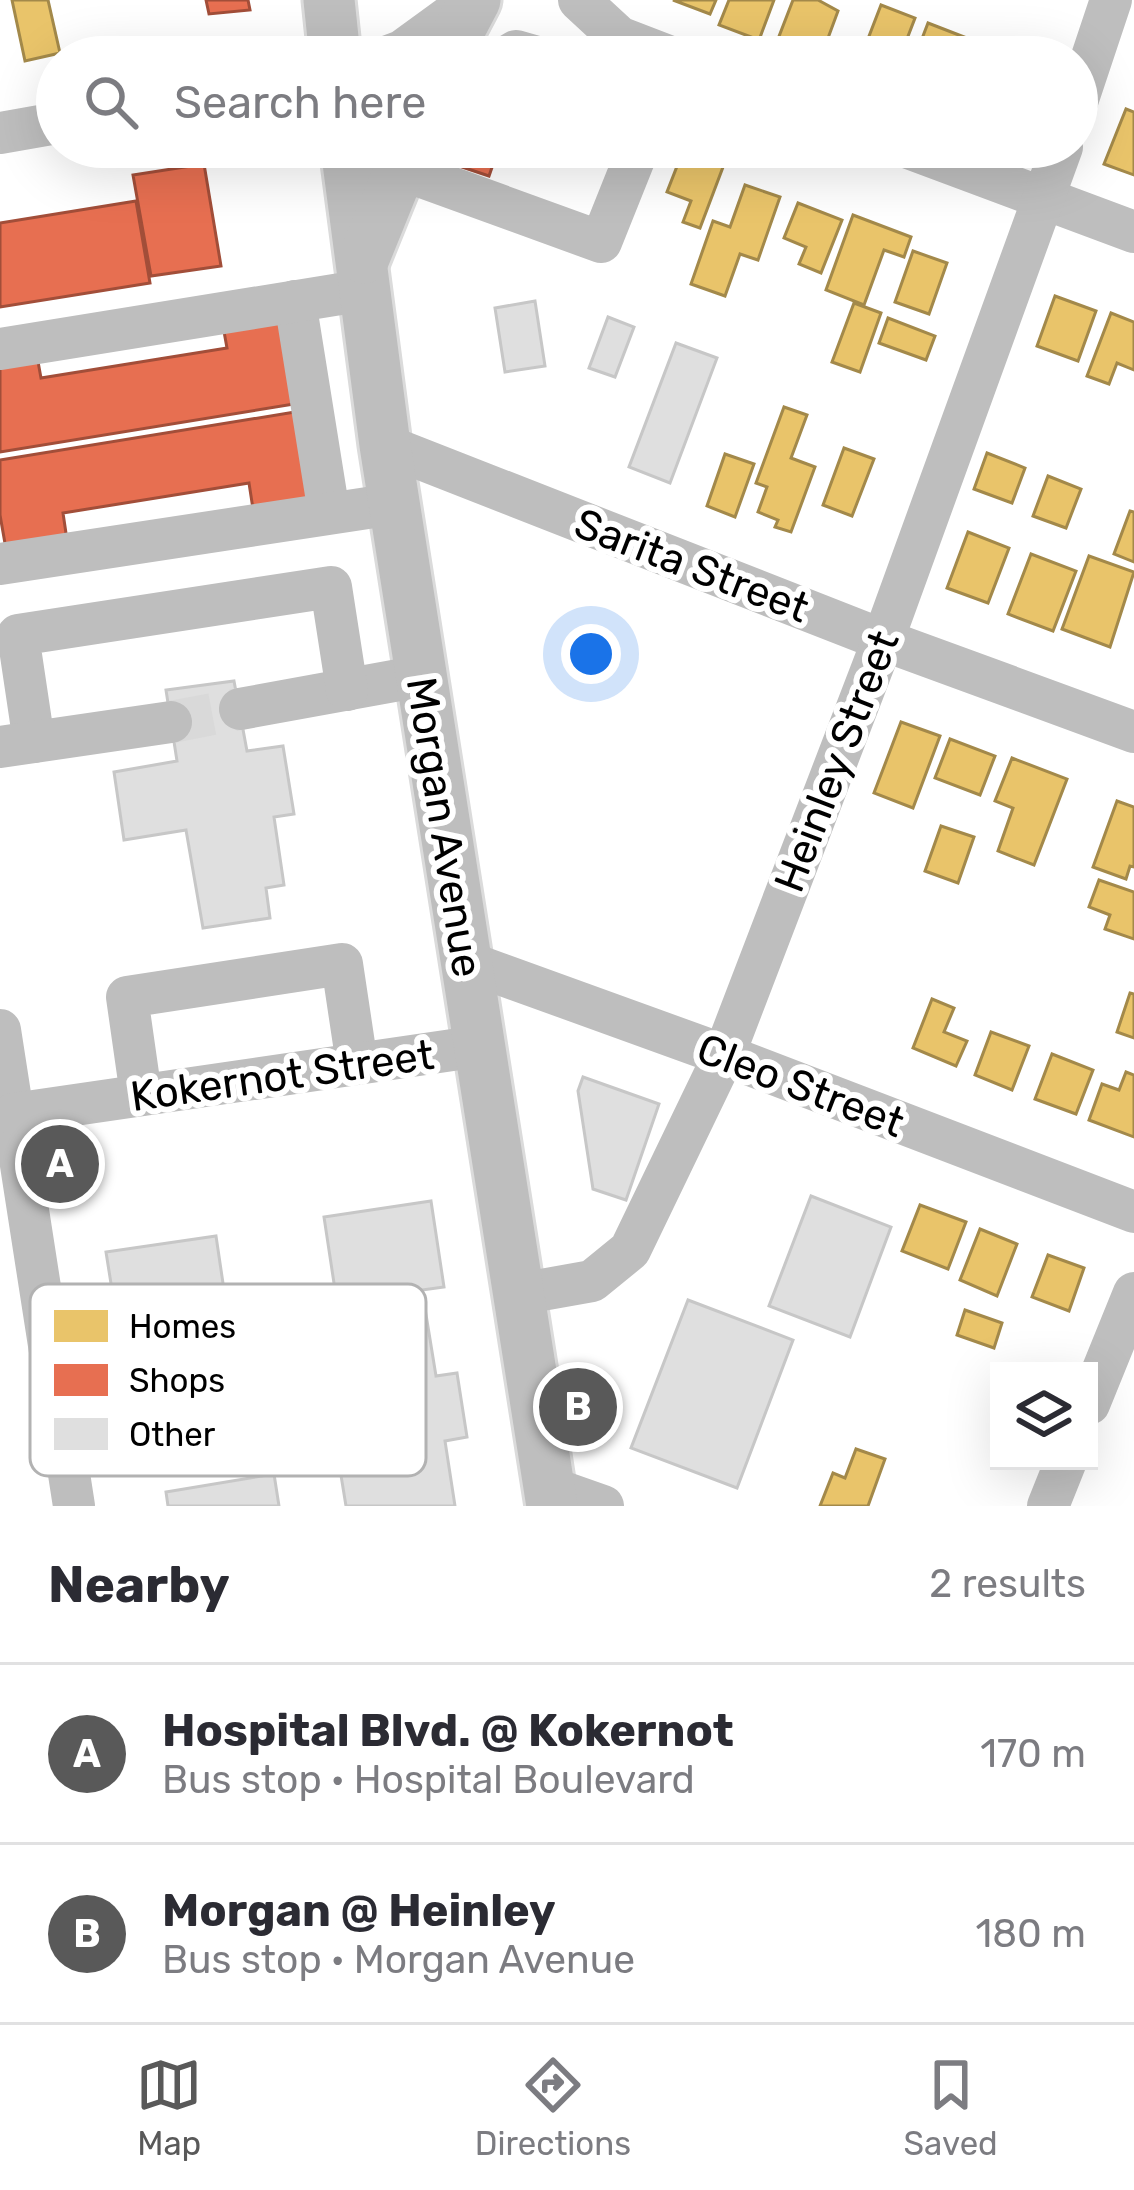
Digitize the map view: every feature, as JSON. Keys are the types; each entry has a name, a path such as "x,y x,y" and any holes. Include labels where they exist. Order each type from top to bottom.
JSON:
{"main road":[{"path":"328,0 332,36"},
{"path":"456,36 474,0"},
{"name":"Morgan Avenue","path":"349,168 385,445 551,1497"},
{"path":"363,277 423,168"}],"street":[{"path":"423,36 474,0"},
{"path":"579,0 618,36"},
{"path":"1098,39 1111,0"},
{"path":"0,133 36,127"},
{"path":"439,168 601,242 631,168"},
{"path":"961,168 1134,232"},
{"name":"Heinley Street","path":"519,1294 592,1281 630,1250 724,1055 883,640 1055,168"},
{"path":"0,350 296,302 363,277"},
{"path":"296,302 329,513"},
{"name":"Sarita Street","path":"385,445 883,640 1134,732"},
{"path":"0,564 394,504"},
{"path":"171,722 17,745 18,635 331,587 347,690"},
{"path":"240,709 422,676"},
{"path":"141,1095 113,998 355,962 357,1064"},
{"name":"Cleo Street","path":"466,962 1134,1212"},
{"path":"0,1030 39,1284"},
{"name":"Kokernot Street","path":"13,1114 480,1046"},
{"path":"1098,1382 1134,1293"},
{"path":"1048,1506 1062,1470"},
{"path":"69,1476 74,1506"},
{"path":"551,1497 603,1506"}],"building: Homes":[{"path":"12,0 48,0 56,36 36,36 36,58 25,61"},
{"path":"673,0 716,0 710,14"},
{"path":"729,0 774,0 760,36 719,25"},
{"path":"793,0 818,0 838,11 829,36 779,36"},
{"path":"881,5 915,18 908,36 869,36"},
{"path":"928,23 962,36 923,36"},
{"path":"1126,109 1134,112 1134,175 1104,164"},
{"path":"676,168 723,168 700,228 683,222 691,201 667,192"},
{"path":"745,185 780,197 758,260 740,254 725,296 691,284 713,221 730,227"},
{"path":"798,203 842,220 821,273 799,264 806,247 784,238"},
{"path":"853,215 911,237 904,257 884,250 864,305 826,290"},
{"path":"913,251 947,263 929,314 895,302"},
{"path":"1055,296 1096,311 1078,361 1037,346"},
{"path":"854,303 881,313 860,372 832,362"},
{"path":"1111,313 1134,322 1134,370 1117,363 1109,384 1087,376"},
{"path":"888,318 935,336 926,360 879,343"},
{"path":"784,407 807,415 791,458 815,467 791,532 775,527 778,520 758,512 767,487 756,483"},
{"path":"844,448 874,459 852,516 823,505"},
{"path":"987,453 1025,468 1012,503 974,489"},
{"path":"725,454 754,464 735,517 707,506"},
{"path":"1048,476 1081,489 1066,528 1033,516"},
{"path":"1130,511 1134,512 1134,562 1114,554"},
{"path":"968,532 1009,548 988,603 947,588"},
{"path":"1031,554 1076,571 1053,631 1008,614"},
{"path":"1089,556 1134,572 1110,647 1062,629"},
{"path":"901,722 940,736 913,808 874,793"},
{"path":"950,739 995,756 980,795 935,778"},
{"path":"1012,758 1067,779 1034,865 998,851 1013,808 995,801"},
{"path":"1117,801 1134,807 1134,867 1130,866 1126,879 1093,867"},
{"path":"941,826 974,837 958,883 925,871"},
{"path":"1099,880 1134,892 1134,939 1105,929 1110,915 1089,907"},
{"path":"1130,993 1134,994 1134,1038 1117,1032"},
{"path":"932,999 954,1008 944,1032 967,1041 956,1066 913,1048"},
{"path":"991,1032 1029,1046 1012,1090 975,1075"},
{"path":"1052,1054 1093,1070 1076,1114 1035,1099"},
{"path":"1126,1072 1134,1075 1134,1137 1089,1120 1102,1084 1119,1090"},
{"path":"920,1205 966,1222 948,1269 902,1251"},
{"path":"980,1229 1017,1244 997,1296 960,1280"},
{"path":"1048,1255 1084,1268 1069,1311 1032,1297"},
{"path":"965,1310 1002,1323 994,1348 957,1335"},
{"path":"856,1449 885,1459 868,1506 820,1506 833,1473 845,1478"}],"building: Shops":[{"path":"206,0 248,0 250,10 209,14"},
{"path":"205,168 221,266 151,276 133,175"},
{"path":"465,168 492,168 489,176"},
{"path":"136,201 150,283 0,307 0,223"},
{"path":"285,316 300,403 0,452 0,362 37,356 41,378 227,348 223,326"},
{"path":"301,411 316,499 253,509 249,483 63,513 67,540 6,549 0,515 0,460"}],"building: Other":[{"path":"535,301 545,366 505,372 495,308"},
{"path":"608,317 634,327 615,377 589,368"},
{"path":"676,343 717,358 670,483 629,467"},
{"path":"234,681 247,751 283,746 294,814 274,817 284,885 266,888 270,918 203,928 186,830 124,840 114,772 177,761 166,690"},
{"path":"583,1077 659,1104 626,1200 593,1189 578,1091"},
{"path":"811,1196 891,1227 850,1337 769,1306"},
{"path":"431,1201 444,1287 334,1284 324,1217"},
{"path":"216,1236 223,1284 111,1284 106,1252"},
{"path":"688,1300 793,1340 737,1488 631,1448"},
{"path":"426,1315 436,1376 457,1373 467,1437 445,1441 455,1506 346,1506 341,1476 426,1476"},
{"path":"274,1476 279,1506 168,1506 166,1492"}],"tunnel":[{"path":"171,722 240,709"}],"place":[{"name":"Hospital Blvd. @ Kokernot","path":"60,1164"},
{"name":"Morgan @ Heinley","path":"578,1407"}]}
